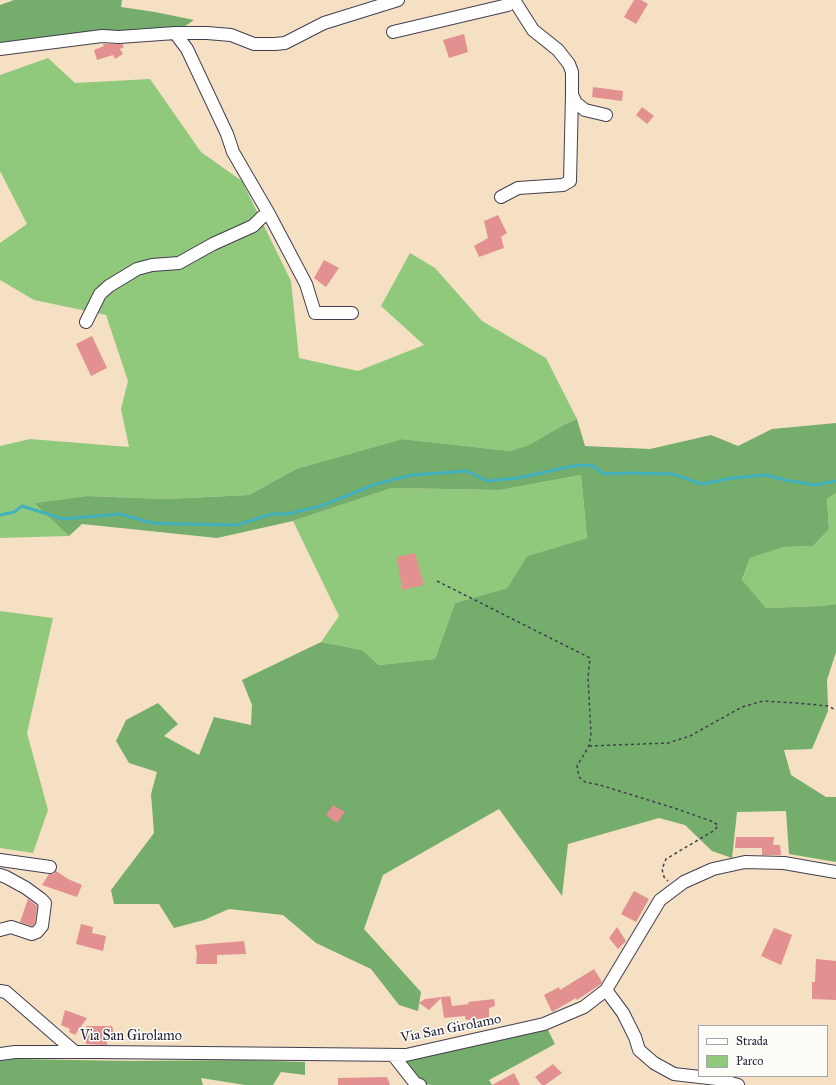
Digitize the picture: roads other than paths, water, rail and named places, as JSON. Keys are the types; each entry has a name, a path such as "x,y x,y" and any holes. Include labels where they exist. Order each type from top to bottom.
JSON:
{"street":[{"path":"0,50 102,36 119,37 175,33 231,35 254,44 285,43 324,23 398,0"},
{"path":"393,32 508,5 510,0"},
{"path":"501,197 518,188 563,185 570,181 572,72 569,64 558,50 533,30 514,0"},
{"path":"175,33 187,48 227,134 233,152 269,214 306,284 315,313 352,313"},
{"path":"572,95 576,103 586,110 606,115"},
{"path":"86,322 100,294 109,286 137,269 152,265 179,263 213,244 253,226 262,217 269,214"},
{"path":"0,860 50,867"},
{"name":"Via San Girolamo","path":"0,1054 15,1052 76,1052 406,1055 544,1024 584,1007 606,990 660,900 684,882 713,869 745,862 784,863 836,872"},
{"path":"0,875 26,888 45,903 42,926 38,932 32,934 11,927 0,930"},
{"path":"606,990 623,1013 639,1050 654,1063 682,1080 717,1079 738,1085"},
{"path":"0,991 6,992 76,1052"},
{"path":"393,1055 416,1084"}],"waterway":[{"path":"0,515 14,512 22,506 63,519 120,514 152,523 237,525 272,514 287,514 321,506 376,484 412,475 467,471 487,481 518,478 573,466 591,465 604,474 672,474 702,484 732,478 766,475 815,485 836,481"}]}
